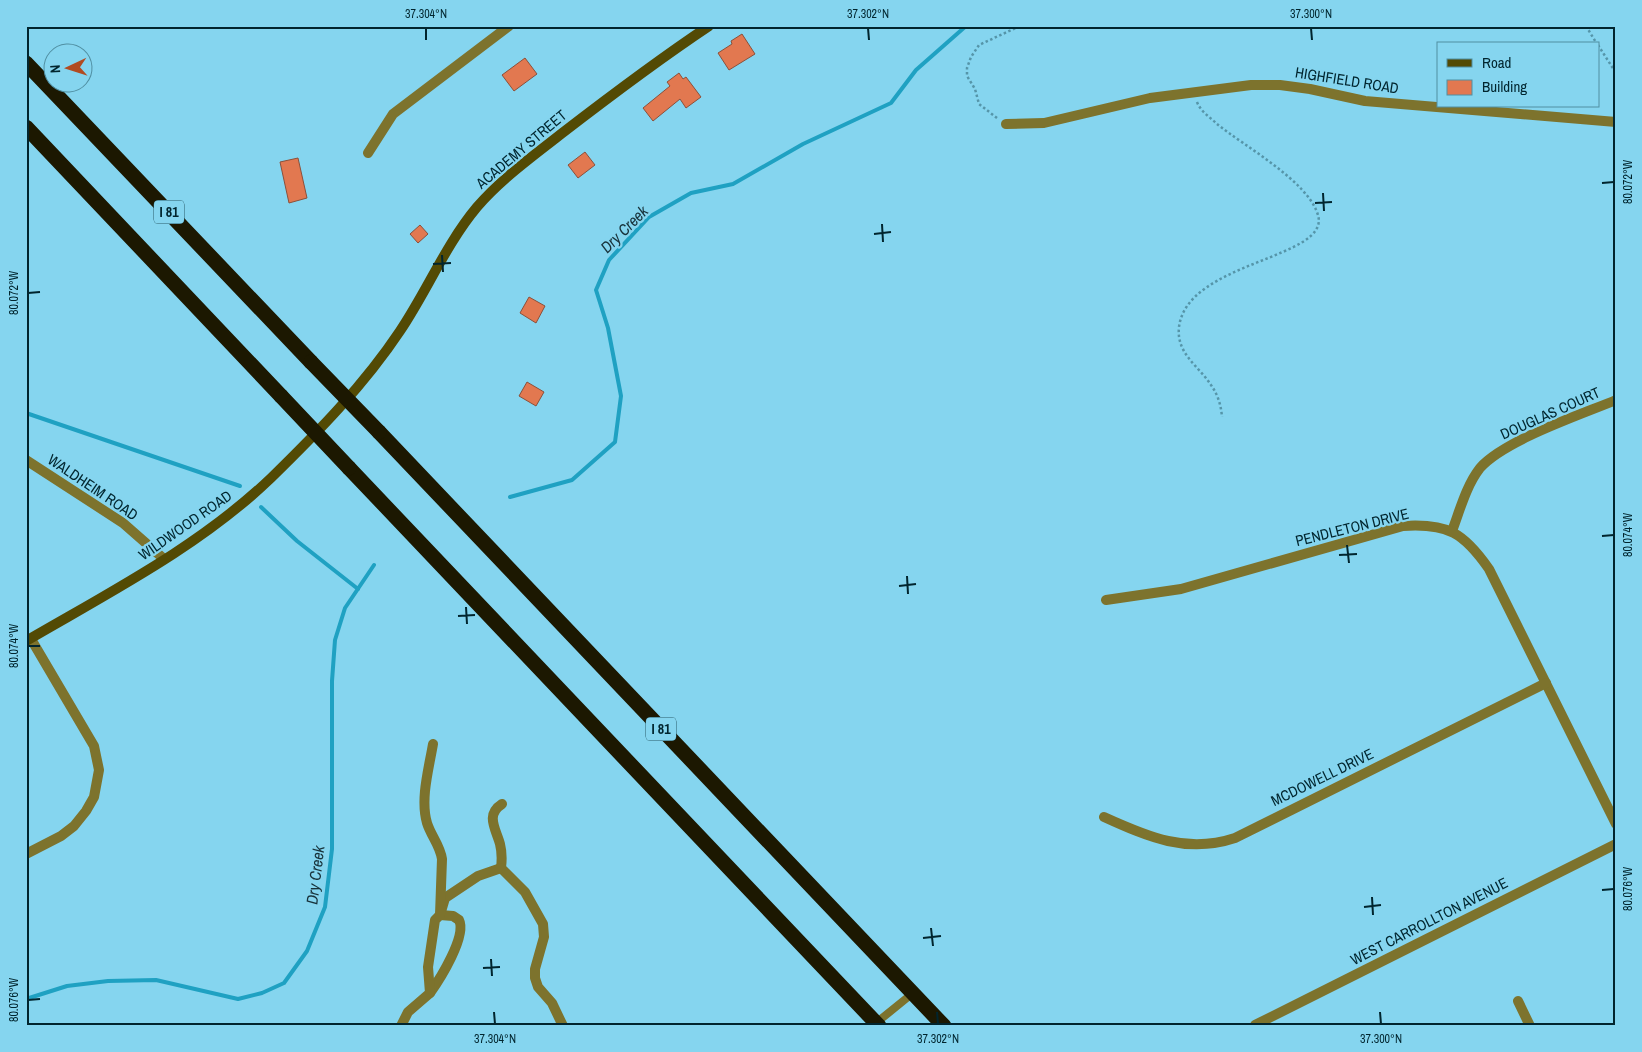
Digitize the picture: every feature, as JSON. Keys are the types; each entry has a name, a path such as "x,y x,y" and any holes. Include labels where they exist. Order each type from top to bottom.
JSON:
{"highway":[{"name":"I 81","path":"26,63 944,1026"},
{"path":"26,127 878,1024"}],"street":[{"path":"368,154 393,114 509,26"},
{"name":"ACADEMY STREET","path":"361,384 401,330 456,237 475,209 493,189 603,102 708,26"},
{"name":"HIGHFIELD ROAD","path":"1006,124 1044,123 1112,106 1194,92 1251,85 1280,85 1310,89 1366,101 1437,107"},
{"name":"HIGHFIELD ROAD","path":"1449,108 1616,122"},
{"name":"WILDWOOD ROAD","path":"29,640 164,559 210,529 271,478 361,384"},
{"name":"DOUGLAS COURT","path":"1452,531 1470,485 1481,468 1496,455 1512,444 1616,400"},
{"name":"WALDHEIM ROAD","path":"26,460 123,522 164,559"},
{"name":"PENDLETON DRIVE","path":"1106,600 1181,589 1403,526 1438,526 1452,531 1465,539 1489,569 1616,824"},
{"path":"26,854 61,836 74,826 94,797 99,770 94,746 29,640"},
{"name":"MCDOWELL DRIVE","path":"1104,817 1153,837 1182,845 1218,843 1234,838 1546,683"},
{"path":"433,744 425,807 427,821 441,850 440,915"},
{"path":"502,804 495,811 492,818 500,844 501,868 525,892 543,924 544,937 536,968 536,978 538,986 552,1003 563,1026"},
{"name":"WEST CARROLLTON AVENUE","path":"1255,1025 1616,844"},
{"path":"430,993 428,967 435,920 440,915 445,898 478,876 501,868"},
{"path":"401,1026 408,1012 430,993 445,970 461,931 459,920 447,914 440,915"},
{"path":"1518,1001 1530,1026"}],"lane":[{"path":"878,1024 913,993"}],"path":[{"path":"1006,124 979,104 975,89 967,76 967,68 971,57 979,45 1020,26"},
{"path":"1586,26 1596,42"},
{"path":"1600,48 1616,73"},
{"path":"1194,92 1201,111 1231,135 1273,163 1292,180 1318,213 1319,220 1317,228 1304,242 1212,282 1198,294 1182,317 1179,336 1183,348 1190,362 1210,382 1216,392 1222,417"}],"building":[{"path":"742,34 755,54 729,70 718,53 732,44 731,41"},
{"path":"525,58 537,74 514,91 502,75"},
{"path":"679,73 683,79 686,77 701,97 686,108 680,99 653,121 643,108 670,86 667,82"},
{"path":"585,152 595,165 578,178 568,165"},
{"path":"298,158 307,198 289,203 280,162"},
{"path":"420,225 428,234 418,243 410,234"},
{"path":"529,297 545,306 536,323 520,313"},
{"path":"527,382 544,392 536,406 519,396"}],"waterway":[{"name":"Dry Creek","path":"510,497 572,480 615,442 621,396 608,328 596,290 609,260 649,217 691,193 733,184 803,144 891,103 916,70 966,26"},
{"path":"26,413 240,486"},
{"path":"261,507 297,541 358,589"},
{"name":"Dry Creek","path":"26,999 67,986 108,981 156,980 238,999 262,993 284,983 307,951 325,907 332,849 332,681 335,640 345,608 374,565"}]}
